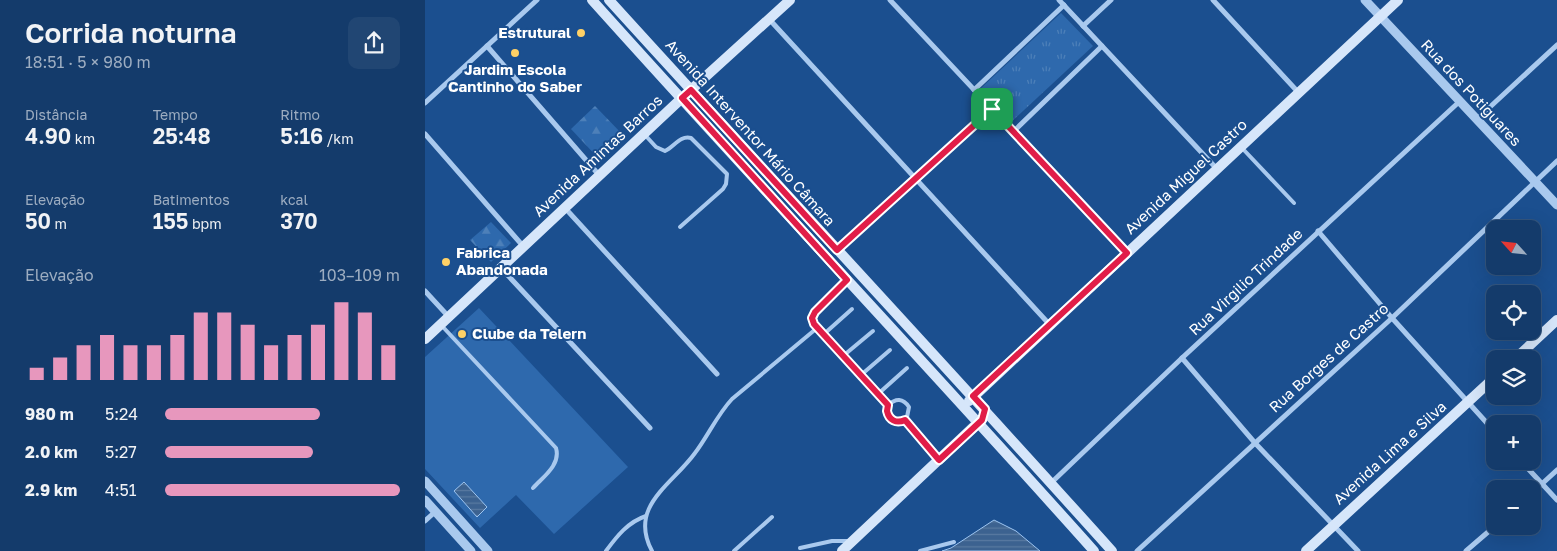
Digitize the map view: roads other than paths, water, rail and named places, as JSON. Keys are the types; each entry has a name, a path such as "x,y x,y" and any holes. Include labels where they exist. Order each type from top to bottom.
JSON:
{"main road":[{"name":"Avenida Interventor Mário Câmara","path":"592,0 972,414 1094,551"},
{"name":"Avenida Interventor Mário Câmara","path":"609,0 985,409 1112,551"},
{"name":"Avenida Amintas Barros","path":"426,338 644,133 790,0"},
{"name":"Avenida Miguel Castro","path":"973,396 1398,0"},
{"path":"1525,350 1557,320"},
{"name":"Avenida Lima e Silva","path":"1306,551 1486,386"},
{"path":"972,414 968,404 973,396"},
{"path":"842,551 979,422 984,417 985,409"}],"street":[{"path":"425,103 537,0"},
{"path":"890,0 1127,253"},
{"path":"1059,0 1217,169"},
{"path":"1083,26 1111,0"},
{"path":"1213,0 1298,92"},
{"name":"Rua dos Potiguares","path":"1365,0 1557,205"},
{"path":"974,90 1064,5"},
{"path":"769,19 1050,324"},
{"path":"487,46 599,175"},
{"path":"1013,132 1102,46"},
{"path":"1477,119 1557,46"},
{"name":"Rua Virgilio Trindade","path":"1051,483 1182,358 1460,100"},
{"path":"837,250 992,109"},
{"path":"425,134 524,247"},
{"name":"Rua Borges de Castro","path":"1137,551 1392,318 1557,161"},
{"path":"565,208 717,374"},
{"path":"1318,231 1392,318 1486,422"},
{"path":"501,268 650,428"},
{"path":"425,291 448,316"},
{"path":"1182,358 1255,443 1358,551"},
{"path":"1529,470 1557,500"},
{"path":"1542,484 1557,470"},
{"path":"425,482 488,551"},
{"path":"425,500 471,551"},
{"path":"425,521 436,511"},
{"path":"1466,551 1486,534"}],"lane":[{"path":"644,133 656,148 665,151 682,138 691,138 727,174 726,184 723,189 680,227"},
{"path":"1241,146 1294,203"},
{"path":"847,280 815,312 812,318 817,328 888,405"},
{"path":"823,334 852,309"},
{"path":"440,324 556,448 557,454 553,467 533,488"},
{"path":"652,551 647,542 646,516 660,490 693,456 705,440 721,410 817,328"},
{"path":"843,356 873,330"},
{"path":"861,375 889,350"},
{"path":"879,394 907,368"},
{"path":"900,399 906,402 909,407 905,420 896,422 891,420 887,411 888,405 894,400 900,399"},
{"path":"905,420 939,460"},
{"path":"606,551 629,524 646,516"},
{"path":"734,551 771,516"},
{"path":"800,548 839,540 853,541"},
{"path":"920,551 955,542"}],"place":[{"name":"Estrutural","path":"581,33"},
{"name":"Jardim Escola Cantinho do Saber","path":"515,53"},
{"name":"Fabrica Abandonada","path":"446,262"},
{"name":"Clube da Telern","path":"462,334"}]}
